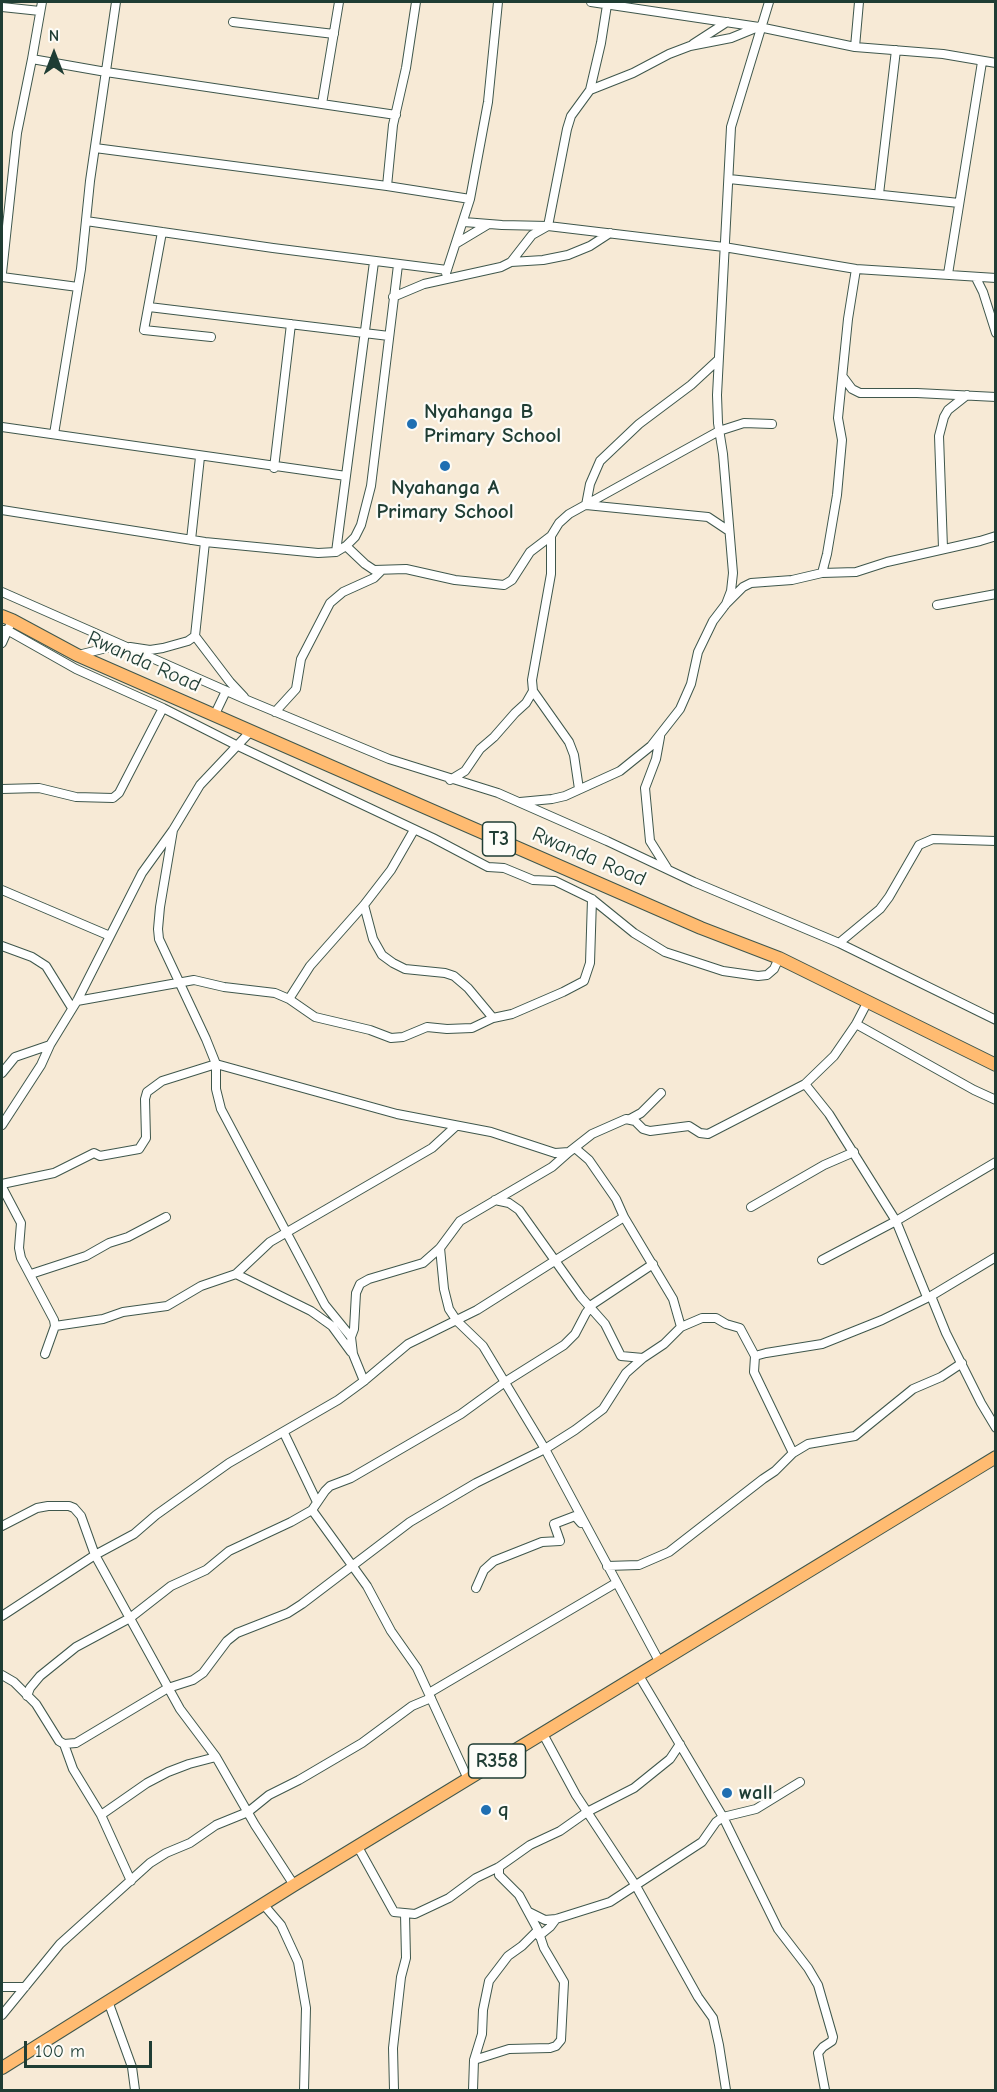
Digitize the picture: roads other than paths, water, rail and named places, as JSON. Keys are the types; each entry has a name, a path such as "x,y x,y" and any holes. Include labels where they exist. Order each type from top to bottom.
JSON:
{"main road":[{"name":"Rwanda Road","path":"6,624 701,928 779,958 996,1065"},
{"name":"R358","path":"2,2068 263,1904 996,1457"}],"street":[{"path":"42,2 17,133 2,275 78,287"},
{"path":"54,434 78,287 116,2"},
{"path":"322,104 339,2"},
{"path":"387,186 396,115 416,2"},
{"path":"443,280 470,199 488,102 498,2"},
{"path":"591,2 607,5 633,5 759,27 855,47 943,54 996,63"},
{"path":"726,604 733,582 733,573 719,431 718,360 732,119 759,27 769,2"},
{"path":"855,47 859,2"},
{"path":"511,262 532,236 548,226 567,129 571,116 590,90 607,5"},
{"path":"2,7 40,11"},
{"path":"232,22 334,34"},
{"path":"690,46 727,22"},
{"path":"590,90 633,74 669,54 690,46 731,38 759,27"},
{"path":"879,194 896,50"},
{"path":"32,59 396,115"},
{"path":"948,274 982,62"},
{"path":"95,148 470,199"},
{"path":"729,179 959,203"},
{"path":"86,221 374,262 447,270"},
{"path":"464,222 487,225 548,226 610,233 724,247 856,269 996,278"},
{"path":"457,243 487,225"},
{"path":"162,232 144,330 211,337"},
{"path":"393,297 407,290 501,267 511,262 568,255 590,246 610,233"},
{"path":"336,552 374,262"},
{"path":"2,510 205,542 318,553 336,552 346,546 355,537 369,496 398,265"},
{"path":"822,573 837,495 842,440 838,424 848,319 856,269"},
{"path":"975,278 983,292 996,333"},
{"path":"149,307 389,336"},
{"path":"274,468 291,324"},
{"path":"586,505 590,483 600,461 639,424 691,385 718,360"},
{"path":"843,376 852,389 860,393 996,397"},
{"path":"943,548 939,436 948,410 967,395"},
{"path":"579,789 574,755 569,742 533,691 532,680 551,574 549,545 551,536 559,523 569,514 719,431 744,423 772,424"},
{"path":"2,427 274,468 346,476"},
{"path":"191,540 200,457"},
{"path":"586,505 708,517 729,531"},
{"path":"346,546 364,564 374,570 406,569 455,580 508,584 530,552 551,536"},
{"path":"519,802 552,799 579,789 629,765 660,737 680,709 690,684 698,652 713,621 743,587 751,583 792,580 822,573 856,572 996,536"},
{"path":"205,542 195,636 230,682 247,700"},
{"path":"275,712 296,689 301,659 330,603 343,592 374,578 382,570"},
{"path":"2,592 119,645 389,759 450,780 498,793 519,802 839,943 996,1020"},
{"path":"937,605 996,594"},
{"path":"2,643 6,624 76,669 439,840 488,867 504,868 533,880 552,880 592,899 650,944 684,959 723,970 758,976 767,975 774,969 779,958"},
{"path":"77,655 119,645 150,650 163,648 188,641 195,636"},
{"path":"215,714 226,691"},
{"path":"450,780 465,771 480,749 526,703 533,691"},
{"path":"2,789 39,788 76,797 113,798 119,793 163,708"},
{"path":"2,1125 35,1077 142,873 173,830 200,785 251,731"},
{"path":"660,737 656,759 645,788 650,841 668,869"},
{"path":"173,830 158,929 159,939 216,1064 216,1089 221,1108 325,1305 351,1337"},
{"path":"290,999 310,966 391,870 414,830"},
{"path":"839,943 880,909 890,897 919,845 933,839 996,841"},
{"path":"2,891 110,936"},
{"path":"74,1005 179,982 200,981 224,987 265,991 290,999 315,1017 370,1030 391,1038 403,1037 427,1027 469,1029 493,1018 512,1014 584,981 590,963 592,899"},
{"path":"363,905 373,939 382,955 405,969 446,973 454,976 468,988 493,1018"},
{"path":"2,946 32,957 46,966 74,1005"},
{"path":"630,1119 643,1130 689,1126 700,1133 708,1134 805,1084 834,1056 856,1024 868,1001"},
{"path":"856,1024 996,1100"},
{"path":"2,1073 15,1057 50,1046"},
{"path":"2,1057 10,1061"},
{"path":"45,1354 55,1326 20,1254 22,1229 19,1217 2,1186 54,1173 94,1153 100,1156 139,1149 147,1138 145,1099 147,1092 162,1081 216,1064 397,1114 491,1132 523,1141 546,1151 563,1154 572,1150"},
{"path":"805,1084 825,1108 896,1221 946,1333 996,1428"},
{"path":"364,1382 353,1354 351,1337 354,1329 356,1293 360,1284 369,1279 416,1267 440,1248 460,1221 552,1167 592,1134 641,1113 661,1093"},
{"path":"55,1326 166,1306 201,1286 236,1274 265,1247 432,1148 456,1126"},
{"path":"572,1150 592,1165 616,1199 624,1217 673,1299 681,1327"},
{"path":"751,1207 824,1165 854,1152"},
{"path":"822,1260 896,1221 996,1162"},
{"path":"495,1200 509,1203 519,1210 604,1324 621,1356 643,1358"},
{"path":"31,1274 86,1256 166,1217"},
{"path":"2,1616 95,1555 134,1534 156,1515 229,1463 321,1411 364,1382 408,1344 457,1320 624,1217"},
{"path":"440,1248 446,1302 453,1316 483,1346 505,1382 659,1661"},
{"path":"755,1356 822,1344 882,1320 929,1297 996,1257"},
{"path":"27,1696 34,1682 62,1658 130,1618 164,1590 206,1570 229,1551 312,1510 330,1486 351,1478 461,1414 505,1382 564,1345 575,1334 590,1308 599,1299 653,1264"},
{"path":"236,1274 311,1311 332,1326 353,1354"},
{"path":"64,1744 76,1743 168,1688 193,1680 203,1673 227,1641 237,1634 288,1613 410,1522 476,1483 544,1449 601,1412 626,1373 664,1344 681,1327 702,1318 716,1318 740,1328 755,1356 754,1372 793,1453"},
{"path":"607,1566 639,1565 669,1552 775,1471 793,1453 808,1444 855,1436 913,1389 941,1377 962,1363"},
{"path":"284,1433 317,1502"},
{"path":"2,1527 37,1508 58,1505 74,1508 81,1516 95,1555 180,1709 216,1757 294,1885"},
{"path":"312,1510 372,1593 391,1631 417,1668 468,1779"},
{"path":"476,1588 484,1570 494,1561 542,1542 560,1541 554,1524 575,1516 588,1531"},
{"path":"2,2015 60,1944 150,1863 190,1843 216,1825 248,1812 269,1795 362,1743 412,1706 616,1583"},
{"path":"638,1674 723,1817 778,1929 818,1985 833,2037 832,2041 822,2047 818,2053 825,2091"},
{"path":"2,1675 14,1682 36,1704 55,1735 64,1744 73,1769 101,1815 131,1881"},
{"path":"543,1734 587,1812 636,1886 698,1997 713,2018 726,2091"},
{"path":"358,1847 392,1909 397,1913 415,1914 449,1898 476,1878 499,1871 530,1845 560,1831 587,1812 634,1788 667,1762 680,1744"},
{"path":"101,1815 147,1783 168,1772 216,1757"},
{"path":"529,1912 545,1920 601,1906 636,1886 702,1842 716,1822 723,1817 756,1809 800,1782"},
{"path":"474,2060 509,2049 550,2048 560,2042 565,1986 529,1912 519,1895 499,1871"},
{"path":"263,1904 284,1931 295,1953 301,1979 306,2008 304,2091"},
{"path":"394,2091 393,2048 401,1977 406,1958 405,1914"},
{"path":"473,2091 474,2060 482,2034 483,2010 489,1981 508,1956 538,1933 550,1927 556,1918"},
{"path":"2,1987 25,1988"},
{"path":"108,2001 130,2060 135,2091"}],"place":[{"name":"Nyahanga B Primary School","path":"412,424"},
{"name":"Nyahanga A Primary School","path":"445,466"},
{"name":"wall","path":"727,1793"},
{"name":"q","path":"486,1810"}]}
